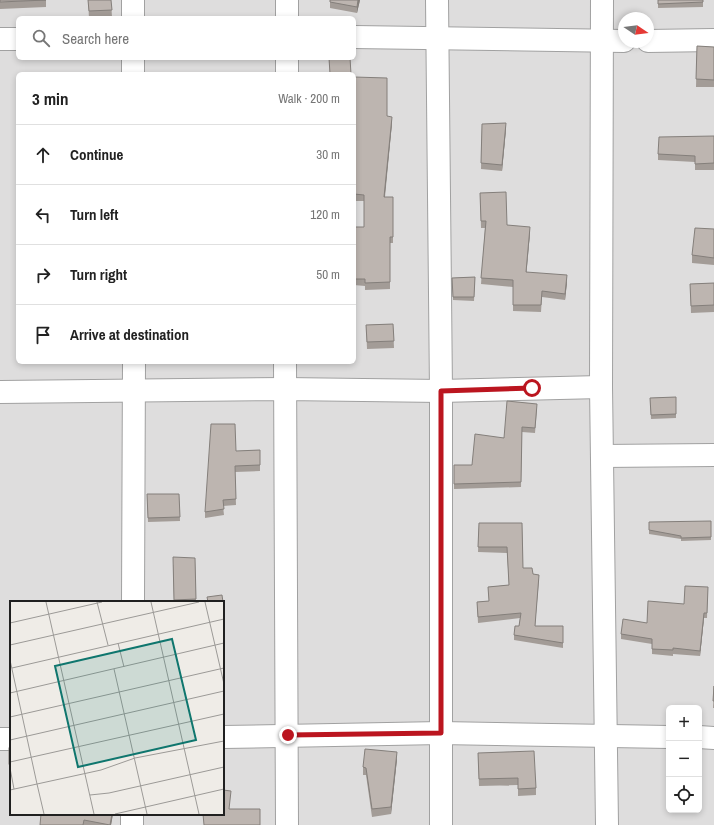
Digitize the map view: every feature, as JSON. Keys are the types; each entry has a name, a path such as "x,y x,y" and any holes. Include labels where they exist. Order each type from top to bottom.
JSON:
{"street":[{"path":"133,0 133,16"},
{"path":"287,0 287,16"},
{"path":"437,0 436,37 441,391 441,825"},
{"path":"602,0 601,387 607,735 607,825"},
{"path":"356,37 436,37 618,41"},
{"path":"0,39 16,39"},
{"path":"654,41 714,40"},
{"path":"133,60 133,72"},
{"path":"287,60 287,72"},
{"path":"133,601 134,364"},
{"path":"285,364 288,735 287,825"},
{"path":"0,392 285,390 441,391 601,387"},
{"path":"602,456 714,455"},
{"path":"224,737 441,733 666,737"},
{"path":"702,737 714,738"},
{"path":"0,738 10,739"}],"shaded area":[{"path":"0,0 714,0 714,825 0,825"}],"building":[{"path":"0,0 46,0 0,2"},
{"path":"88,0 111,0 112,10 89,11"},
{"path":"330,0 358,0 357,7 330,2"},
{"path":"658,0 703,0 703,2 658,4"},
{"path":"697,46 714,47 714,80 696,79"},
{"path":"329,60 350,60 351,72 330,72"},
{"path":"356,77 387,78 387,116 392,117 384,197 393,197 393,237 390,237 390,282 365,283 365,279 356,279 356,227 364,227 364,195 356,194"},
{"path":"506,123 502,165 481,163 482,124"},
{"path":"714,136 714,163 695,164 695,156 658,154 659,137"},
{"path":"506,192 507,225 530,227 526,272 567,275 565,294 542,291 541,305 513,305 513,280 481,278 486,221 481,221 480,193"},
{"path":"695,228 714,229 714,258 692,255"},
{"path":"475,277 474,297 453,297 452,278"},
{"path":"714,283 714,305 691,306 690,284"},
{"path":"393,324 394,341 367,342 366,325"},
{"path":"676,397 676,414 651,415 650,398"},
{"path":"507,401 537,404 535,428 522,427 521,482 454,484 454,465 472,465 475,434 504,438"},
{"path":"211,424 235,424 236,451 260,450 260,465 235,466 236,499 223,500 224,509 205,512"},
{"path":"147,494 179,494 180,517 148,518"},
{"path":"711,521 711,537 681,538 681,536 649,530 649,522"},
{"path":"479,523 522,523 523,568 532,568 533,574 539,575 535,626 563,626 563,643 514,635 515,626 519,626 521,613 478,617 477,602 489,601 488,587 509,585 507,547 478,547"},
{"path":"173,557 195,558 196,599 174,600"},
{"path":"685,586 708,587 707,613 704,613 700,651 673,648 673,650 652,649 652,639 621,634 623,619 647,623 648,601 684,604"},
{"path":"222,595 223,601 208,601 207,597"},
{"path":"9,748 10,748 10,764"},
{"path":"365,749 397,752 391,807 372,809 366,768 363,767"},
{"path":"534,751 536,788 518,789 518,778 479,779 478,753"},
{"path":"224,790 231,791 229,809 260,809 260,825 204,825 203,815 224,815"},
{"path":"41,815 112,815 110,825 84,820 83,825 40,825"}],"route":[{"path":"288,735 441,733 441,391 532,388"}]}
